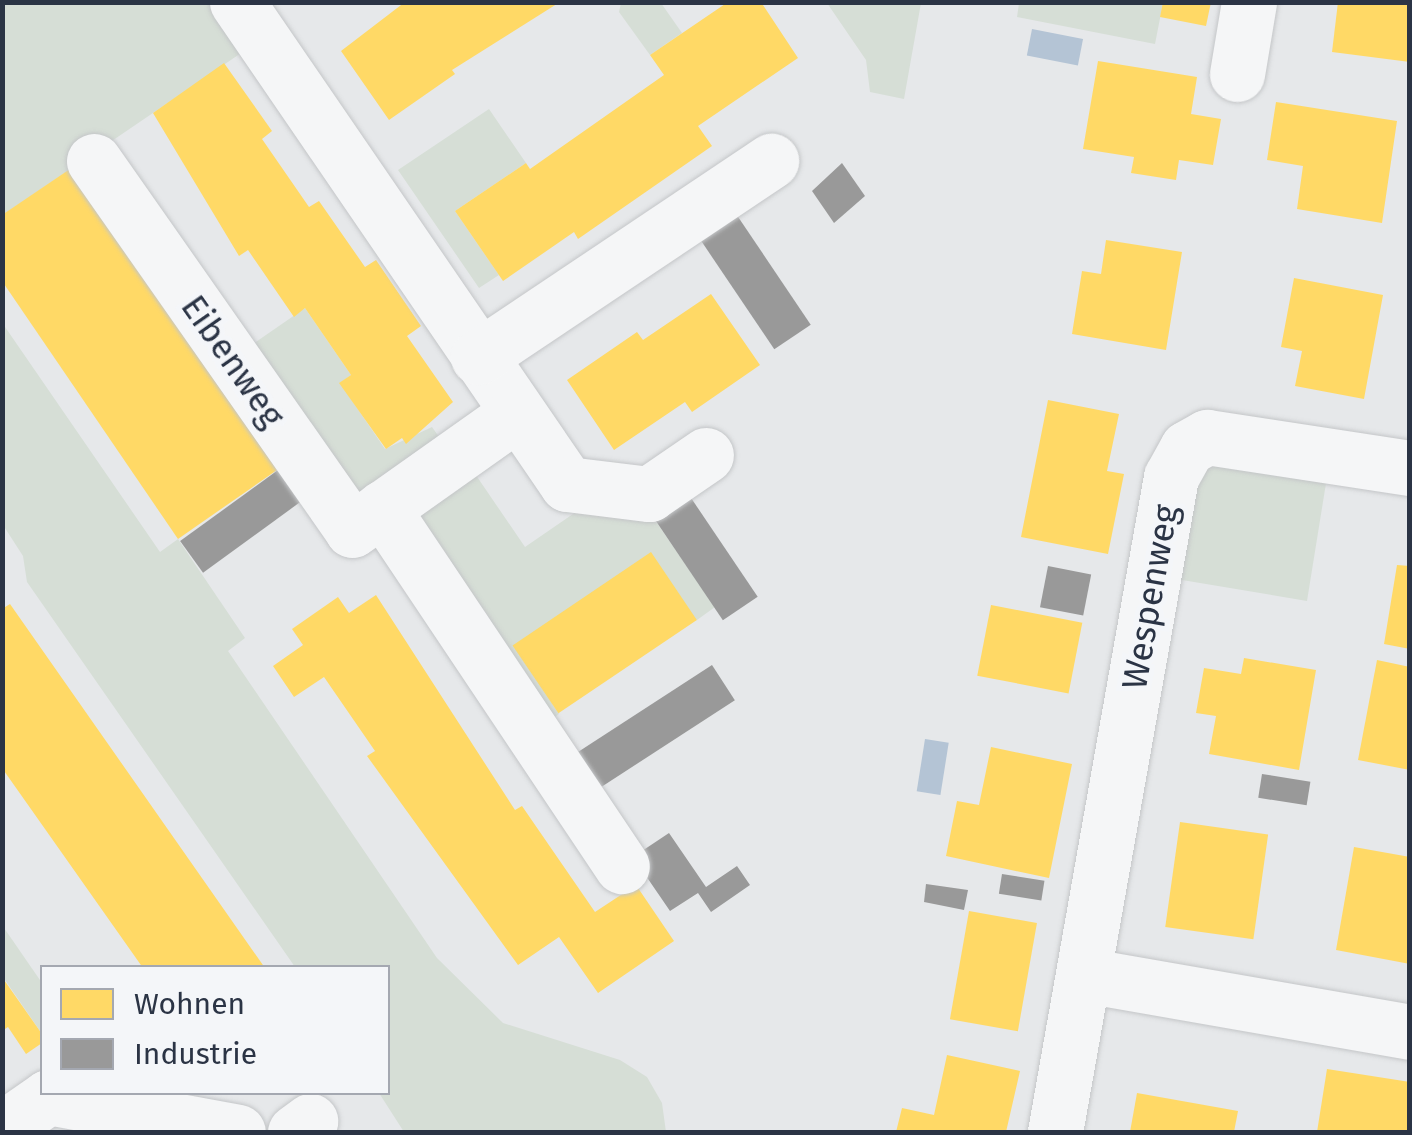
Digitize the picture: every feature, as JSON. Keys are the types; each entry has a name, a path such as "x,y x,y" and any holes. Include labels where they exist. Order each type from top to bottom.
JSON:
{"street":[{"path":"237,2 567,484 650,494 706,455"},
{"path":"1237,74 1249,2"},
{"name":"Eibenweg","path":"94,161 352,530 517,413"},
{"path":"478,356 771,161"},
{"name":"Wespenweg","path":"1054,1132 1171,476 1187,448 1207,437 1410,468"},
{"path":"382,508 622,866"},
{"path":"1084,975 1410,1032"},
{"path":"2,1129 48,1097 238,1132"}],"shaded area":[{"path":"1019,2 1163,3 1155,44 1017,17"},
{"path":"3,3 215,3 247,49 3,215"},
{"path":"621,3 661,3 682,33 650,55 619,12"},
{"path":"827,3 921,3 904,99 870,92 866,60"},
{"path":"489,109 526,163 455,211 499,275 479,288 398,170"},
{"path":"305,308 351,375 340,383 385,449 432,427 442,441 360,498 243,351"},
{"path":"3,324 160,552 178,539 245,638 228,651 437,958 503,1023 620,1060 647,1077 662,1103 666,1132 404,1132 380,1095 390,1095 390,965 294,965 27,582 23,556 3,525"},
{"path":"1206,462 1327,477 1307,601 1170,578 1187,483"},
{"path":"469,465 525,547 589,503 650,513 715,607 697,620 514,646 559,714 541,726 413,522"},
{"path":"2,925 40,980 40,1031 3,977"}],"water":[{"path":"1032,29 1083,39 1078,65 1027,56"},
{"path":"925,739 949,743 940,795 917,791"}],"building: Wohnen":[{"path":"405,2 560,2 452,70 455,74 389,120 341,51"},
{"path":"728,2 761,2 798,58 698,126 712,146 578,239 574,232 503,281 455,211 526,163 530,169 664,75 650,55"},
{"path":"1163,2 1211,2 1206,26 1160,17"},
{"path":"1338,2 1410,2 1410,62 1332,52"},
{"path":"1098,61 1197,77 1191,114 1221,119 1213,165 1179,160 1176,180 1131,173 1134,157 1083,149"},
{"path":"224,63 272,131 262,139 309,207 319,201 365,267 376,260 421,326 407,336 453,402 406,444 402,438 386,449 339,383 351,375 305,308 294,317 248,250 239,256 153,113"},
{"path":"1276,102 1397,121 1382,223 1297,209 1303,166 1267,160"},
{"path":"70,169 277,470 178,539 2,281 2,215"},
{"path":"1106,240 1182,252 1166,350 1072,334 1082,271 1101,274"},
{"path":"1294,278 1383,295 1364,399 1295,386 1302,351 1281,347"},
{"path":"711,294 760,365 692,412 685,402 614,450 567,380 637,332 643,340"},
{"path":"1048,400 1119,414 1107,471 1124,474 1108,554 1021,537"},
{"path":"651,552 697,620 558,713 513,645"},
{"path":"1397,565 1410,566 1410,649 1384,644"},
{"path":"376,595 515,810 522,806 595,912 636,885 674,941 598,993 559,937 518,965 367,756 375,751 324,677 294,697 273,666 303,645 292,629 338,597 349,613"},
{"path":"10,604 263,965 141,965 2,768 2,609"},
{"path":"991,605 1082,623 1069,693 977,676"},
{"path":"1244,658 1316,670 1299,770 1209,754 1216,716 1196,713 1204,668 1241,674"},
{"path":"1377,660 1410,667 1410,770 1358,760"},
{"path":"991,747 1072,764 1049,878 946,856 957,801 979,805"},
{"path":"1180,822 1268,834 1253,939 1165,927"},
{"path":"1354,847 1410,857 1410,964 1336,950"},
{"path":"969,911 1037,923 1018,1031 950,1019"},
{"path":"2,977 40,1031 40,1044 26,1054 8,1027 2,1031"},
{"path":"947,1055 1020,1071 1006,1132 896,1132 902,1108 934,1115"},
{"path":"1327,1069 1410,1082 1410,1132 1317,1132"},
{"path":"1137,1093 1238,1111 1234,1132 1130,1132"}],"building: Industrie":[{"path":"842,163 865,196 834,223 812,191"},
{"path":"728,202 811,325 774,349 692,227"},
{"path":"278,470 301,502 203,573 180,541"},
{"path":"685,489 758,597 723,620 650,512"},
{"path":"1048,566 1091,574 1083,616 1040,607"},
{"path":"712,665 735,700 589,795 566,760"},
{"path":"1262,774 1310,782 1307,805 1258,798"},
{"path":"669,833 706,887 737,866 750,885 711,912 698,893 670,911 633,857"},
{"path":"1002,874 1044,881 1041,900 999,894"},
{"path":"926,884 968,890 964,910 924,902"}]}
